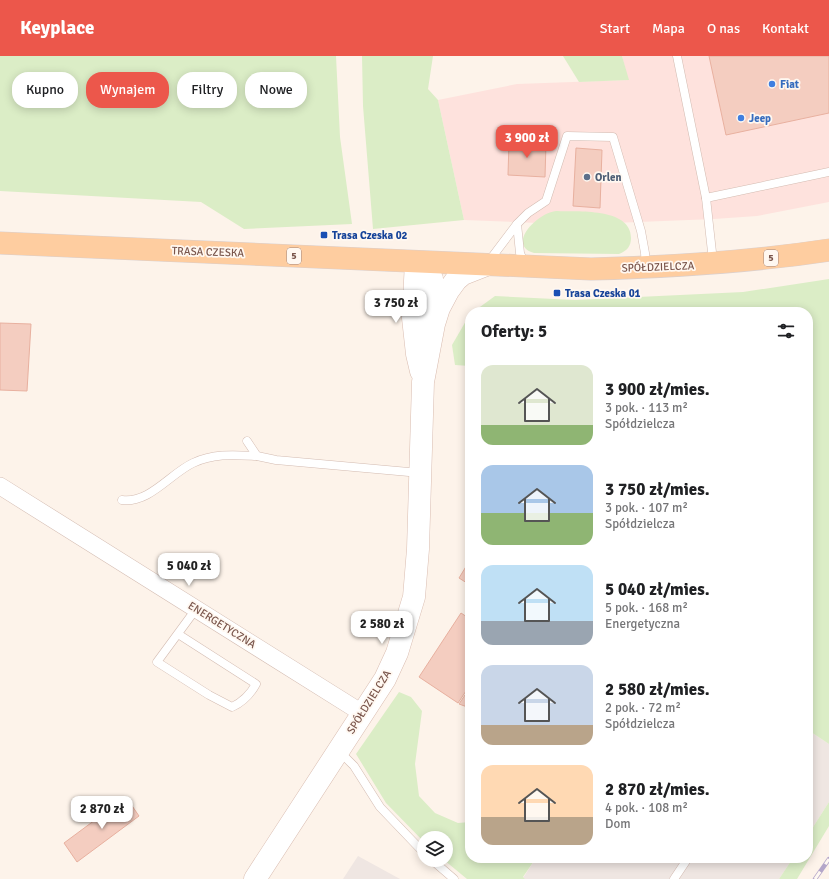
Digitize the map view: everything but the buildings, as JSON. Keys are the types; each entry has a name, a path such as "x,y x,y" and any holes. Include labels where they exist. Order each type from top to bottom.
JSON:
{"main road":[{"name":"TRASA CZESKA","path":"0,243 416,262"},
{"name":"SPÓŁDZIELCZA","path":"416,262 591,269 646,268 713,264 829,250"}],"street":[{"name":"SPÓŁDZIELCZA","path":"416,262 425,268 432,279 434,324"},
{"name":"SPÓŁDZIELCZA","path":"416,262 413,318 417,354 423,382"},
{"name":"SPÓŁDZIELCZA","path":"255,879 384,679 397,653 414,597 418,549 423,382 434,324 448,291 456,280 463,274 486,265"},
{"name":"ENERGETYCZNA","path":"0,486 362,713"}],"lane":[{"path":"677,56 706,198 713,264"},
{"path":"486,265 517,224 528,213 546,201 567,136 613,137 640,231 645,253 646,268"},
{"path":"706,198 829,172"},
{"path":"517,224 520,253 525,266"},
{"path":"247,441 257,456"},
{"path":"122,500 130,502 143,496 164,484 178,472 194,462 227,454 421,474"},
{"path":"178,634 256,684 243,702 232,707 209,695 157,662 196,609"},
{"path":"338,750 354,766 380,806 417,846"},
{"path":"674,879 685,863"},
{"path":"440,867 454,879"}],"shaded area":[{"path":"622,56 829,56 829,202 757,216 714,219 613,223 538,223 464,220 438,100 517,84 628,80"},
{"path":"813,733 829,744 829,802 813,827"},
{"path":"358,856 400,879 343,879"},
{"path":"533,863 790,863 779,879 523,878"}],"green space":[{"path":"0,56 336,56 340,137 352,224 244,229 201,202 0,191"},
{"path":"362,56 433,56 428,89 438,100 464,220 373,229 363,106"},
{"path":"563,56 622,56 629,80 579,82"},
{"path":"556,211 601,213 613,216 622,221 629,228 631,241 629,246 626,250 619,254 534,253 526,249 523,243 527,230 541,217"},
{"path":"829,279 829,744 813,733 813,307 480,307 495,296 575,300 743,292"},
{"path":"465,323 465,366 455,365 452,345"},
{"path":"399,692 411,697 422,711 415,764 419,796 435,813 458,823 465,822 465,863 533,863 523,877 525,879 467,879 452,867 453,831 417,831 417,835 386,803 356,754"},
{"path":"829,802 829,826 813,852 813,827"},
{"path":"790,863 807,863 797,879 779,879"}],"railway":[{"path":"815,879 829,859"}],"place":[{"name":"Fiat","path":"772,84"},
{"name":"Jeep","path":"741,118"},
{"name":"Orlen","path":"587,177"},
{"name":"Trasa Czeska 02","path":"324,235"},
{"name":"Trasa Czeska 01","path":"557,293"}]}
